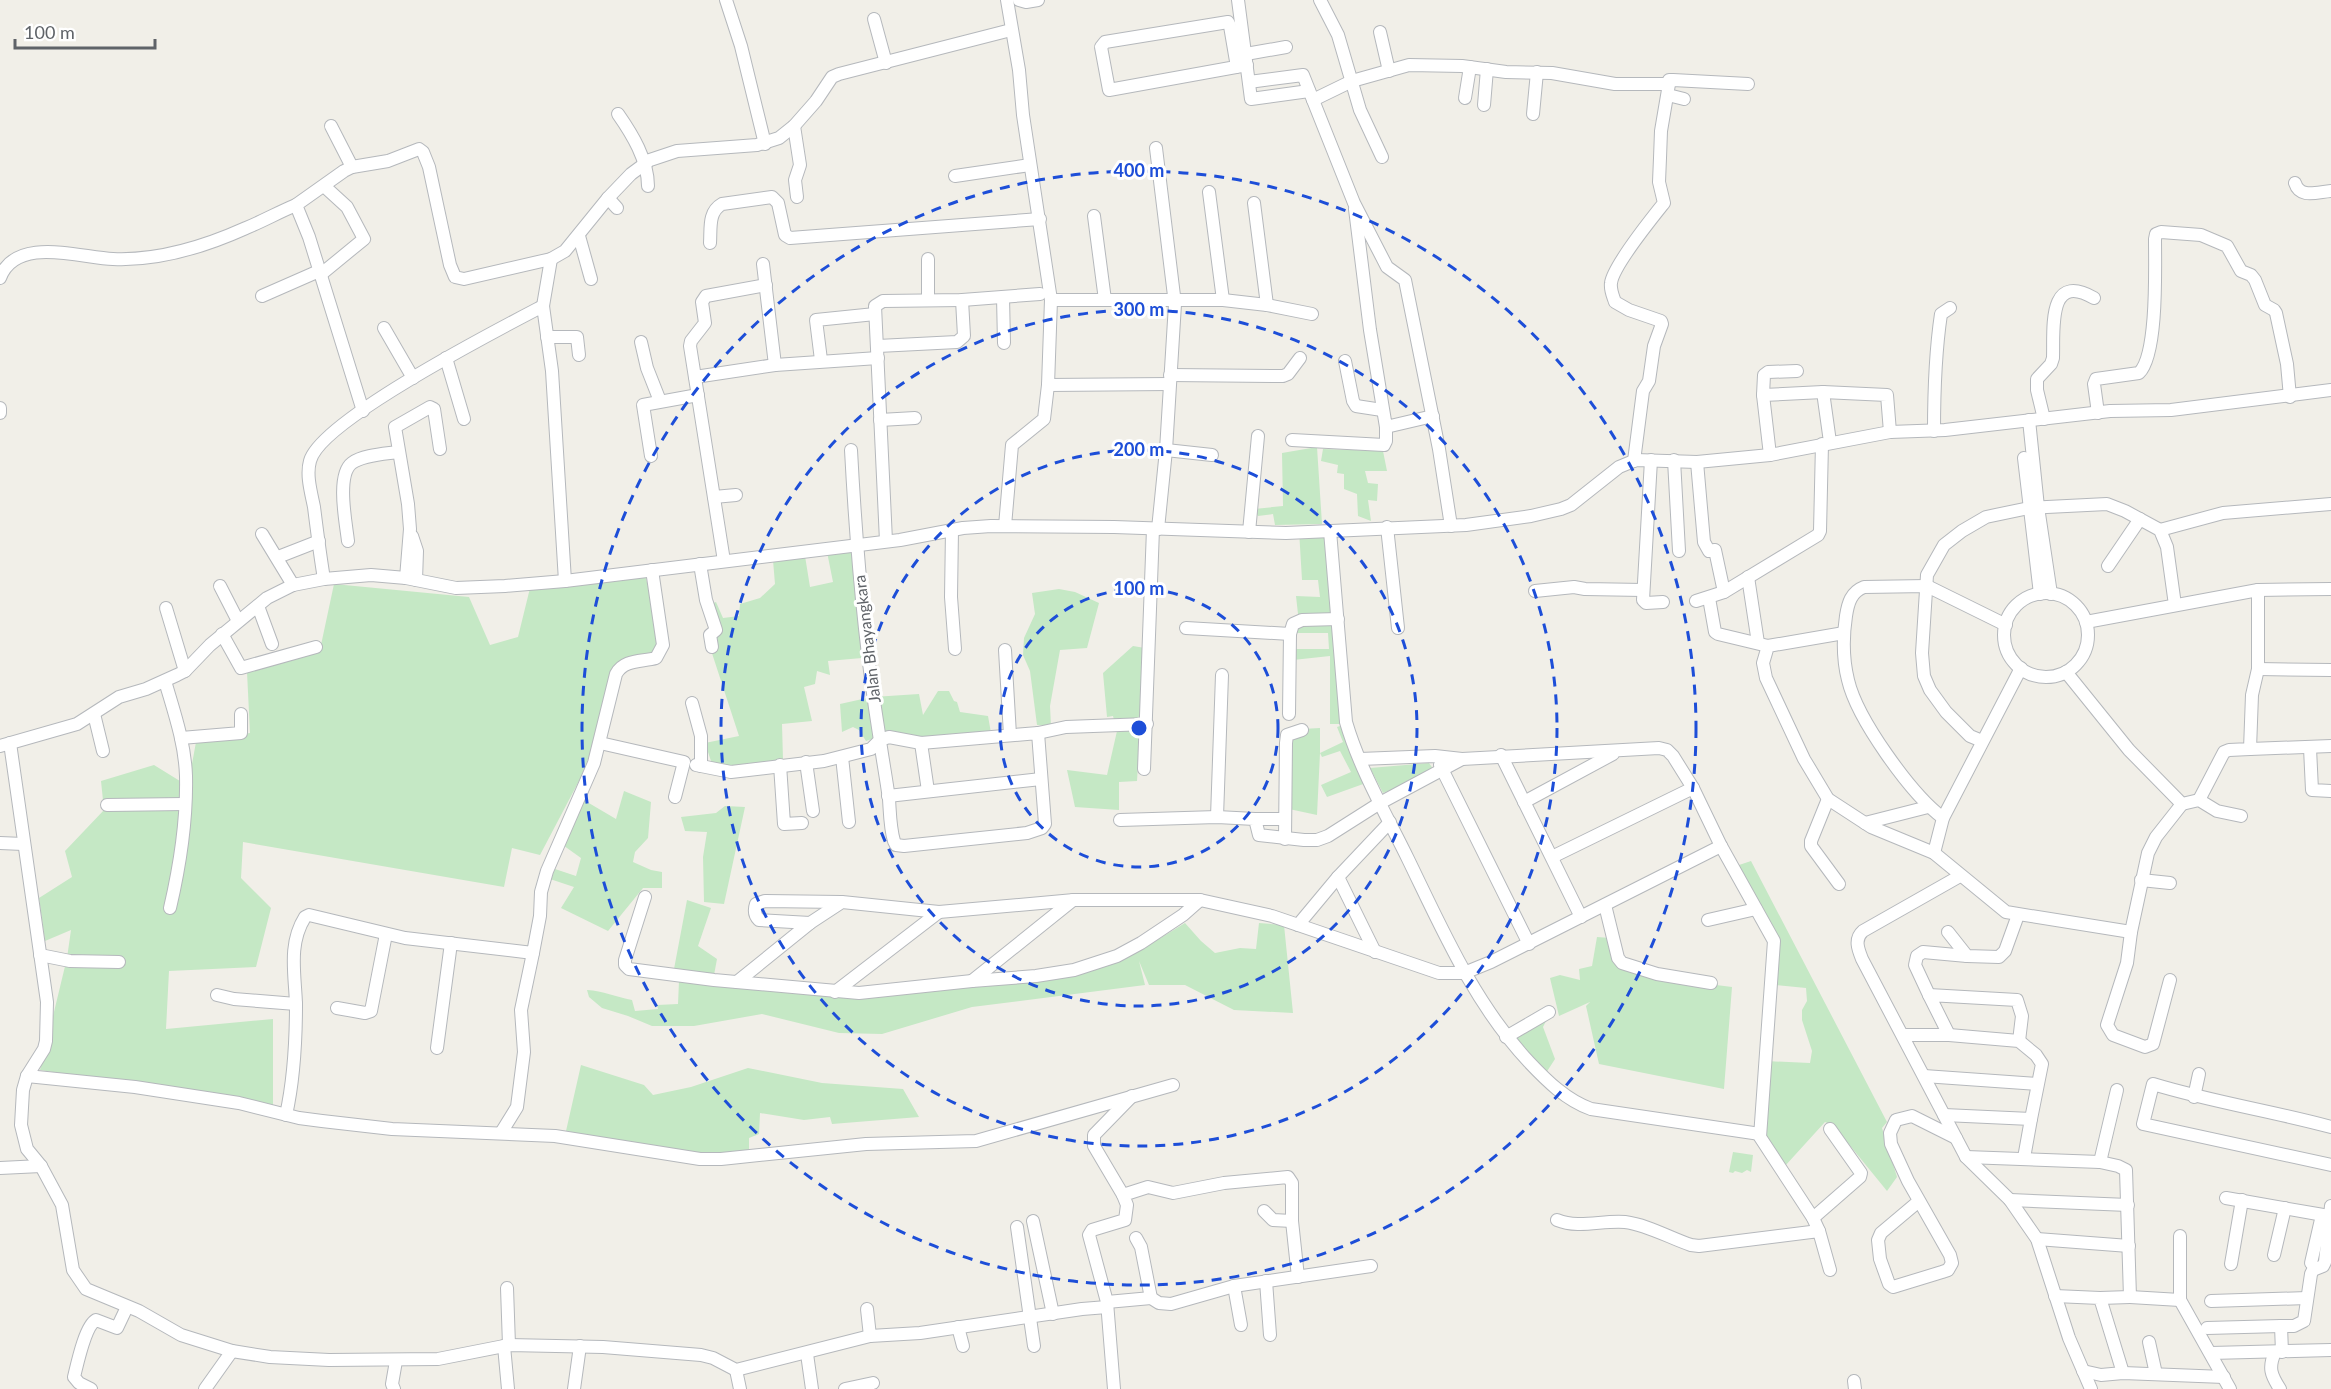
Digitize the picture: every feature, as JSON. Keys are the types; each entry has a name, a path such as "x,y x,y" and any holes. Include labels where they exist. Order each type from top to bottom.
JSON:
{"street":[{"path":"726,0 741,46 765,144"},
{"path":"1005,526 1012,445 1044,419 1048,385 1046,297 1040,219 1030,165 1019,70 1007,0"},
{"path":"1019,0 1026,2 1038,0"},
{"path":"1240,0 1243,62"},
{"path":"1320,0 1337,31 1360,110 1382,157"},
{"path":"874,20 886,63"},
{"path":"1286,47 1243,62 1109,90 1101,47 1105,42 1228,22 1243,62 1249,82 1251,99 1311,96 1352,81 1409,65 1552,73 1615,84 1669,89 1684,99"},
{"path":"0,278 9,263 36,253 57,252 112,259 164,257 244,229 296,205 352,167 388,161 418,149 423,152 438,205 450,264 458,279 551,259 565,251 608,198 631,174 663,155 677,151 765,144 779,138 794,126 816,101 832,77 1011,30"},
{"path":"1380,32 1389,70"},
{"path":"1465,98 1470,67"},
{"path":"1484,105 1487,69"},
{"path":"1533,114 1537,72"},
{"path":"1634,461 1643,391 1649,381 1654,346 1662,324 1661,321 1629,310 1615,302 1611,283 1613,274 1630,248 1664,203 1659,182 1661,131 1670,80 1748,84"},
{"path":"1311,96 1354,202 1387,267 1405,280 1433,416 1451,526"},
{"path":"618,114 645,164 648,186"},
{"path":"331,126 352,167"},
{"path":"794,126 800,165 795,180 797,197"},
{"path":"1144,769 1155,529 1166,450 1175,299 1156,148"},
{"path":"955,176 1030,165"},
{"path":"2295,183 2297,190 2303,194 2331,190"},
{"path":"262,296 320,273 364,239 347,207 324,186"},
{"path":"1209,192 1223,300"},
{"path":"711,243 711,216 716,208 722,204 772,197 778,203 785,235 790,238 1040,219"},
{"path":"608,198 617,208"},
{"path":"1292,440 1384,446 1386,441 1386,427 1354,202"},
{"path":"1254,203 1267,305"},
{"path":"296,205 309,237 363,411"},
{"path":"1094,216 1105,300"},
{"path":"2098,413 2094,384 2096,379 2139,373 2145,363 2152,328 2156,234 2161,232 2200,235 2227,246 2239,268 2255,280 2265,305 2276,313 2287,364 2290,397"},
{"path":"579,236 591,279"},
{"path":"551,259 543,306 552,371 565,581"},
{"path":"928,260 928,300"},
{"path":"763,264 775,364"},
{"path":"724,561 690,346 691,341 705,323 703,298 766,285"},
{"path":"2044,419 2037,390 2037,379 2051,364 2053,358 2054,310 2058,299 2064,293 2074,291 2083,292 2094,298"},
{"path":"886,541 875,314 875,306 879,302 1003,297 1223,300 1267,305 1312,314"},
{"path":"1003,297 1004,343"},
{"path":"695,377 775,364 957,342 964,336 962,300"},
{"path":"324,579 308,471 310,460 332,433 363,411 446,358 543,306"},
{"path":"1934,431 1934,374 1937,338 1941,314 1950,308"},
{"path":"821,360 816,320 875,314"},
{"path":"384,328 413,378"},
{"path":"547,337 577,337 579,355"},
{"path":"641,342 647,368 660,401"},
{"path":"446,358 464,419"},
{"path":"1048,385 1283,376 1288,374 1300,358"},
{"path":"1345,362 1356,406 1382,410"},
{"path":"1770,455 1763,395 1765,373 1797,371"},
{"path":"1371,1266 1234,1286 1171,1304 1159,1303 1151,1298 920,1333 870,1335 807,1354 736,1370 713,1358 701,1355 580,1346 506,1345 438,1359 296,1360 232,1351 181,1335 86,1289 76,1277 70,1258 62,1205 41,1166 27,1149 23,1137 23,1090 27,1076 44,1049 48,1031 40,955 5,745 77,724 119,697 165,681 185,671 222,634 258,606 293,585 324,579 371,575 411,579 456,588 505,586 565,581 886,541 952,530 1005,526 1249,532 1451,526 1531,516 1560,509 1571,505 1619,466 1634,461 1697,462 1770,455 1890,432 1934,431 2098,413 2171,410 2290,397 2331,390"},
{"path":"1763,395 1823,392 1887,396 1890,432"},
{"path":"1696,601 1724,592 1818,535 1826,443 1823,392"},
{"path":"651,456 643,405 698,395"},
{"path":"411,579 417,551 410,529 406,485 395,427 430,407 434,409 436,416 440,449"},
{"path":"0,408 0,413"},
{"path":"1386,427 1433,416"},
{"path":"880,420 915,418"},
{"path":"2024,420 2045,594"},
{"path":"1249,532 1258,436"},
{"name":"Jalan Bhayangkara","path":"851,450 856,544 872,690 893,837 896,844 904,846 983,838 1028,833 1042,828 1045,817 1041,779"},
{"path":"1166,450 1212,455"},
{"path":"348,541 343,479 346,468 360,459 398,452"},
{"path":"1651,460 1644,603 1663,602"},
{"path":"1674,460 1679,551"},
{"path":"1697,462 1704,542 1708,551 1714,550 1724,592"},
{"path":"714,496 736,495"},
{"path":"1982,741 1970,736 1946,712 1930,690 1924,676 1922,653 1927,575 1944,545 1962,531 1986,517 2033,507 2107,504 2126,510 2160,530 2167,547 2175,605"},
{"path":"2160,530 2223,513 2331,504"},
{"path":"2108,566 2140,519"},
{"path":"1388,527 1398,628"},
{"path":"952,530 951,597 955,649"},
{"path":"1330,531 1346,722 1380,803 1464,973 1506,1037 1538,1072 1576,1104 1590,1109 1760,1134"},
{"path":"262,534 293,585"},
{"path":"278,557 319,541"},
{"path":"700,564 706,600 716,630 710,635 712,647"},
{"path":"501,1133 517,1107 524,1052 521,1010 540,916 541,892 547,871 582,794 600,743 606,711 619,668 633,661 656,658 663,645 652,570"},
{"path":"1748,577 1763,645 1766,678 1804,759 1828,799 1865,823 1934,853 2001,910 2018,915 2131,932"},
{"path":"220,586 237,621"},
{"path":"1943,818 1928,807 1903,778 1854,697 1845,669 1844,633 1852,595 1856,590 1864,587 1927,586 2006,625"},
{"path":"1535,591 1571,587 1643,590"},
{"path":"2086,622 2259,590 2331,589"},
{"path":"2250,749 2252,695 2258,669 2259,590"},
{"path":"2045,594 2072,603 2086,622 2088,638 2084,655 2066,672 2046,677 2033,675 2021,668 2008,652 2005,639 2006,625 2015,608 2030,597 2045,594"},
{"path":"1709,598 1715,632 1763,645 1844,633"},
{"path":"258,606 272,644"},
{"path":"166,608 185,671"},
{"path":"1288,714 1290,634 1293,624 1302,620 1338,619"},
{"path":"1186,628 1290,634"},
{"path":"222,634 242,668 316,647"},
{"path":"1005,650 1011,735"},
{"path":"1934,853 1943,818 2021,668"},
{"path":"2258,669 2331,670"},
{"path":"2066,672 2129,750 2182,804"},
{"path":"1217,817 1222,675"},
{"path":"165,681 181,738 186,775 180,864 170,908"},
{"path":"692,703 701,736 701,766"},
{"path":"94,714 103,751"},
{"path":"181,738 241,733 241,714"},
{"path":"600,743 731,772 842,758 871,749 879,737 898,737 921,743 1038,733 1065,727 1147,724"},
{"path":"1285,838 1287,735 1302,730"},
{"path":"888,796 1041,779 1038,733"},
{"path":"921,743 928,791"},
{"path":"2199,800 2224,752 2331,746"},
{"path":"1360,759 1435,756 1462,759 1501,755 1659,748 1667,750 1693,788 1721,846 1772,935 1775,946 1760,1134 1763,1144 1813,1218 1830,1270"},
{"path":"2310,748 2312,790 2331,791"},
{"path":"1524,802 1618,751"},
{"path":"1501,755 1581,917"},
{"path":"1435,756 1529,944"},
{"path":"842,758 849,822"},
{"path":"1255,819 1258,835 1317,840 1328,836 1380,803 1462,759"},
{"path":"675,797 684,762"},
{"path":"806,762 813,811"},
{"path":"780,765 784,824 802,824"},
{"path":"1552,857 1693,788"},
{"path":"1828,799 1811,846 1839,884"},
{"path":"2170,980 2153,1044 2145,1047 2109,1032 2108,1026 2127,963 2141,880 2151,845 2182,804 2199,800 2217,811 2241,816"},
{"path":"107,805 184,804"},
{"path":"1865,823 1928,807"},
{"path":"1120,820 1217,817 1285,819"},
{"path":"1298,925 1338,877 1390,822"},
{"path":"0,843 23,844"},
{"path":"810,923 759,920 755,913 756,904 765,901 842,902 939,912 1074,900 1200,900 1272,916 1439,973 1464,973 1529,944 1721,846"},
{"path":"1960,876 1860,934 1857,945 1966,1157 2010,1200 2037,1239 2055,1296 2091,1389"},
{"path":"1338,877 1375,951"},
{"path":"2141,880 2170,883"},
{"path":"645,897 625,960 629,969 835,992 879,992 1074,970 1098,963 1141,943 1183,915 1200,900"},
{"path":"972,981 1074,900"},
{"path":"737,982 810,923 842,902"},
{"path":"1605,905 1618,958 1622,963 1657,974 1711,983"},
{"path":"1708,920 1756,909"},
{"path":"835,992 939,912"},
{"path":"286,1115 292,1089 296,1004 293,950 305,917 309,915 386,934 533,953"},
{"path":"1949,1035 1916,964 1917,956 1923,952 2001,956 2018,915"},
{"path":"1948,932 1967,956"},
{"path":"337,1008 366,1013 371,1011 386,934"},
{"path":"437,1048 451,943"},
{"path":"40,955 70,961 120,962"},
{"path":"217,995 234,999 296,1004"},
{"path":"1929,995 2017,1000 2022,1016 2019,1041"},
{"path":"1506,1037 1549,1012"},
{"path":"1904,1035 1949,1035 2019,1041 2036,1055 2042,1064 2024,1158"},
{"path":"2194,1097 2199,1074"},
{"path":"27,1076 135,1087 239,1103 286,1115 392,1129 555,1136 700,1159 721,1159 866,1144 976,1141 1173,1085"},
{"path":"1924,1076 2037,1084"},
{"path":"2331,1127 2262,1110 2194,1097 2153,1084 2143,1124 2331,1165"},
{"path":"2100,1162 2116,1090"},
{"path":"1114,1389 1107,1304 1089,1235 1092,1230 1125,1220 1127,1205 1094,1146 1094,1135 1133,1095"},
{"path":"1944,1115 2031,1119"},
{"path":"1919,1201 1881,1233 1878,1240 1880,1259 1889,1284 1893,1287 1942,1272 1951,1266 1950,1255 1919,1201 1891,1144 1892,1126 1896,1120 1912,1116 1957,1139"},
{"path":"1813,1218 1860,1177 1861,1173 1830,1129"},
{"path":"1966,1157 2100,1162 2126,1170 2130,1297"},
{"path":"0,1167 41,1166"},
{"path":"1123,1195 1148,1187 1173,1193 1224,1183 1288,1177 1292,1184 1292,1221 1298,1277"},
{"path":"2226,1197 2285,1208 2327,1212"},
{"path":"2010,1200 2128,1205"},
{"path":"2231,1264 2242,1200"},
{"path":"2274,1255 2285,1208"},
{"path":"1264,1211 1272,1220 1292,1221"},
{"path":"2311,1263 2327,1212"},
{"path":"2206,1328 2300,1324 2304,1320 2312,1271 2325,1262 2327,1212"},
{"path":"1557,1220 1576,1225 1601,1221 1627,1222 1699,1246 1819,1231"},
{"path":"1033,1221 1053,1314"},
{"path":"1017,1227 1034,1346"},
{"path":"2180,1236 2180,1300 2230,1389"},
{"path":"1136,1238 1141,1247 1151,1298"},
{"path":"2037,1239 2129,1246"},
{"path":"1266,1281 1270,1335"},
{"path":"1234,1286 1241,1325"},
{"path":"507,1288 508,1389"},
{"path":"2055,1296 2180,1300"},
{"path":"2100,1298 2123,1373"},
{"path":"2211,1301 2307,1298"},
{"path":"91,1389 79,1383 74,1377 87,1330 96,1320 117,1328 127,1307"},
{"path":"867,1309 870,1335"},
{"path":"2280,1389 2272,1378 2270,1368 2279,1352 2281,1326"},
{"path":"958,1327 963,1346"},
{"path":"2149,1342 2156,1374"},
{"path":"573,1389 580,1346"},
{"path":"2211,1353 2331,1350"},
{"path":"205,1389 232,1351"},
{"path":"807,1354 812,1389"},
{"path":"393,1389 396,1360"},
{"path":"736,1370 740,1389"},
{"path":"2083,1371 2101,1375 2123,1373 2224,1377"},
{"path":"845,1389 873,1383"}],"green space":[{"path":"1317,447 1322,524 1275,525 1273,514 1258,516 1254,509 1283,506 1282,453"},
{"path":"1323,449 1383,451 1387,471 1365,471 1368,483 1378,484 1377,501 1368,500 1371,521 1358,516 1357,494 1344,489 1344,474 1337,473 1338,465 1321,461"},
{"path":"1327,529 1333,614 1298,614 1296,596 1320,597 1318,580 1302,580 1299,530"},
{"path":"851,548 862,658 828,661 830,675 817,671 815,684 804,687 812,721 782,724 783,760 730,768 712,764 705,743 739,736 707,638 716,629 708,605 716,602 723,618 739,616 740,604 760,598 775,584 773,560 805,556 810,587 833,582 827,552"},
{"path":"644,571 661,636 661,650 626,663 580,779 540,855 512,848 504,887 243,842 241,878 271,908 256,967 169,971 166,1029 273,1019 273,1107 40,1070 67,958 71,930 45,941 39,898 72,877 65,851 104,810 101,781 154,765 188,786 196,742 250,733 247,672 321,645 334,584 469,597 490,645 518,637 531,584"},
{"path":"1059,589 1075,592 1099,603 1087,648 1060,650 1050,706 1051,726 1037,725 1030,671 1023,655 1024,638 1035,614 1032,593"},
{"path":"1336,623 1341,724 1330,724 1330,656 1293,660 1293,649 1329,649 1328,633 1294,633 1294,625"},
{"path":"1133,646 1145,648 1137,781 1119,782 1119,810 1075,807 1067,770 1107,775 1117,731 1113,716 1107,717 1103,673"},
{"path":"938,691 949,691 954,701 957,702 960,712 988,716 991,733 921,738 902,733 885,736 873,697 919,694 923,715"},
{"path":"867,698 875,738 866,741 859,730 853,727 842,732 840,704"},
{"path":"1343,725 1366,783 1327,797 1321,785 1351,772 1340,751 1322,757 1320,753 1343,742 1337,727"},
{"path":"1320,728 1317,815 1289,809 1284,730"},
{"path":"1429,763 1436,773 1383,793 1370,768"},
{"path":"624,791 651,802 648,838 635,852 633,862 662,872 662,888 643,888 608,931 561,908 574,887 547,878 549,867 576,876 581,858 560,843 582,799 616,819"},
{"path":"725,806 745,807 724,904 704,902 703,857 707,832 685,831 681,817 716,813"},
{"path":"1751,861 1887,1122 1882,1128 1897,1177 1887,1191 1834,1126 1825,1122 1785,1166 1760,1134 1765,1061 1810,1063 1812,1051 1802,1020 1802,1010 1807,1001 1806,988 1776,985 1780,946 1736,866"},
{"path":"687,900 711,908 698,946 717,959 714,975 674,969"},
{"path":"1185,923 1215,953 1240,948 1256,949 1259,923 1284,925 1293,1013 1234,1010 1185,985 1149,985 1139,961 1145,985 972,1007 882,1034 839,1033 762,1014 694,1026 652,1026 602,1008 589,997 587,990 632,1000 635,1011 658,1009 657,1005 678,1004 679,981 879,992 1005,980 1136,953"},
{"path":"1597,937 1610,938 1623,967 1654,977 1732,987 1724,1089 1599,1064 1586,1006 1590,1002 1559,1016 1550,978 1560,975 1580,980 1579,969 1592,966"},
{"path":"1547,1019 1543,1027 1555,1059 1546,1073 1509,1038"},
{"path":"581,1065 644,1085 653,1095 691,1087 748,1068 822,1083 903,1089 919,1117 832,1124 830,1117 804,1120 760,1113 759,1134 749,1138 749,1153 710,1159 566,1131"},
{"path":"1733,1152 1753,1155 1751,1172 1747,1170 1742,1173 1729,1172"}]}
